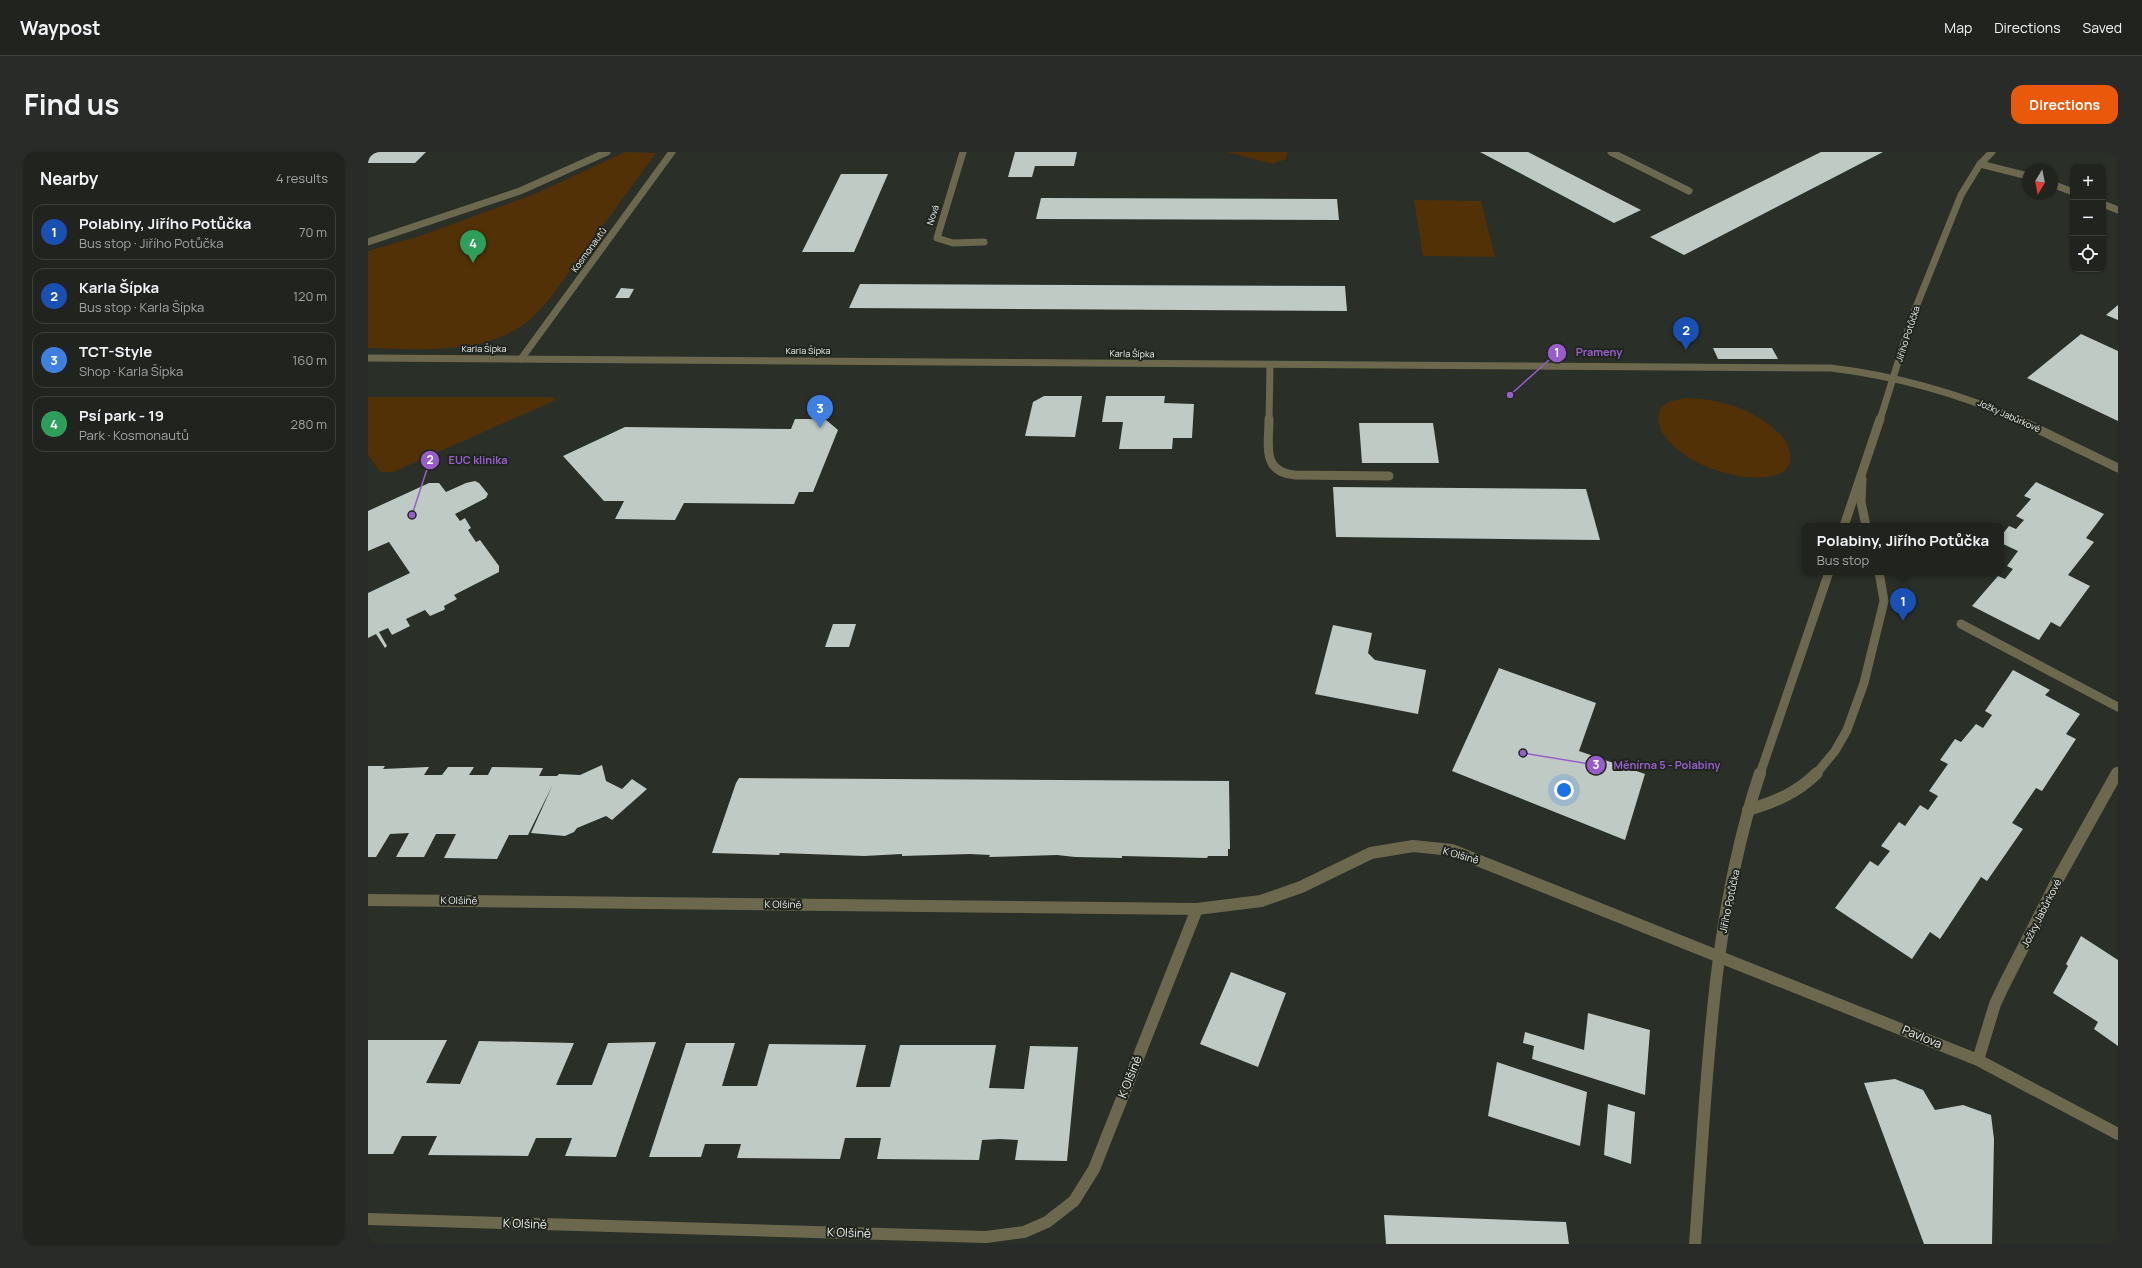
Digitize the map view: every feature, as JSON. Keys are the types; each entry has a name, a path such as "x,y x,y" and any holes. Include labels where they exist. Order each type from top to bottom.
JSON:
{"street":[{"path":"368,242 474,209 549,179 607,152"},
{"name":"Kosmonautů","path":"521,359 672,152"},
{"name":"Nová","path":"963,152 937,233 937,238 940,241 950,242 984,242"},
{"path":"1611,152 1689,191"},
{"name":"Jiřího Potůčka","path":"1845,523 1894,378 1912,317 1961,195 1980,164 1992,152"},
{"path":"1980,164 2022,174"},
{"path":"2058,186 2070,191"},
{"path":"2106,205 2118,210"},
{"name":"Karla Šípka","path":"368,358 1270,365 1802,367 1855,371 1894,378"},
{"path":"1270,365 1269,456 1270,464 1274,470 1283,474 1295,475 1389,476"},
{"name":"Jožky Jabůrkové","path":"1894,378 1959,395 1990,407 2118,468"},
{"path":"1865,465 1860,491 1865,523"},
{"name":"Jiřího Potůčka","path":"1695,1244 1718,956 1748,810 1828,575"},
{"path":"1748,810 1786,797 1804,786 1822,768 1835,749 1854,713 1882,614 1884,600 1879,575"},
{"path":"1961,624 2118,707"},
{"name":"Jožky Jabůrkové","path":"1978,1060 1995,1004 2005,983 2058,879 2118,772"},
{"name":"K Olšině","path":"368,900 1197,908 1261,901 1301,887 1371,853 1413,846 1452,850 1718,956"},
{"name":"K Olšině","path":"368,1219 986,1237 1024,1232 1047,1222 1074,1201 1094,1169 1197,908"},
{"name":"Pavlova","path":"1718,956 1978,1060 2118,1134"}],"shaded area":[{"path":"625,152 656,153 548,301 526,323 508,334 490,341 470,346 429,349 368,348 368,251 423,235 537,193"},
{"path":"1227,152 1287,153 1286,159 1273,164"},
{"path":"1414,200 1481,201 1495,257 1423,256"},
{"path":"368,397 552,397 556,400 393,472 380,472 368,454"},
{"path":"1685,398 1711,400 1735,406 1769,424 1781,435 1788,445 1790,463 1786,470 1779,474 1770,476 1741,476 1707,467 1682,453 1667,439 1658,420 1659,413 1664,405"}],"building":[{"path":"368,152 426,152 415,163 368,163"},
{"path":"1015,152 1077,152 1074,166 1035,166 1032,177 1008,177"},
{"path":"1480,152 1528,152 1641,210 1614,223"},
{"path":"1821,152 1883,152 1684,255 1650,237"},
{"path":"841,174 888,174 854,252 802,252"},
{"path":"1041,198 1337,199 1339,220 1036,219"},
{"path":"860,284 1345,286 1347,311 849,308"},
{"path":"621,288 634,289 629,298 615,298"},
{"path":"2118,305 2118,320 2106,315"},
{"path":"2081,334 2118,351 2118,421 2027,378"},
{"path":"1713,348 1772,348 1778,359 1718,359"},
{"path":"1044,396 1082,396 1075,437 1025,436 1033,402"},
{"path":"1106,396 1165,396 1164,403 1194,404 1192,438 1173,438 1172,449 1119,449 1123,422 1102,422"},
{"path":"795,419 825,419 838,430 813,492 799,492 794,504 684,503 675,520 615,519 624,501 604,501 563,456 625,427 791,429"},
{"path":"1359,423 1433,423 1439,463 1362,463"},
{"path":"475,481 479,483 488,494 486,498 455,514 460,521 465,518 471,528 468,530 476,542 480,540 499,566 499,572 454,595 457,599 444,606 444,610 430,616 425,610 406,619 410,626 392,635 388,628 379,632 387,646 385,648 376,634 368,638 368,593 410,573 389,542 368,551 368,511 429,483 439,483 446,492 466,483"},
{"path":"2036,482 2104,514 2086,538 2094,542 2068,575 2090,586 2060,627 2051,622 2039,640 1972,606 1998,576 2005,579 2013,569 2007,566 2018,551 2004,544 2004,532 2009,526 2016,529 2024,520 2016,516 2031,499 2024,496"},
{"path":"1333,487 1586,489 1600,540 1336,537"},
{"path":"833,624 856,624 849,647 825,647"},
{"path":"1333,625 1372,633 1368,653 1375,660 1426,670 1418,714 1315,694"},
{"path":"1499,668 1596,703 1579,751 1645,774 1625,840 1452,771"},
{"path":"2013,670 2050,690 2045,695 2080,714 2066,734 2076,739 2042,791 2036,788 2012,823 2023,829 1987,881 1981,877 1940,939 1930,932 1912,959 1835,908 1870,861 1878,866 1890,851 1881,846 1899,822 1905,826 1920,805 1928,810 1938,796 1929,791 1948,764 1940,760 1955,739 1961,742 1976,724 1983,728 1992,715 1985,711"},
{"path":"602,765 606,781 622,789 632,779 647,789 612,820 606,816 577,828 574,832 565,836 531,833 553,784 528,835 509,835 497,859 444,858 456,834 436,834 424,857 396,857 409,833 390,834 376,857 368,857 368,766 385,766 383,769 429,767 424,775 442,775 448,767 474,767 469,775 488,775 492,767 543,768 539,776 557,776 559,774 580,775"},
{"path":"739,778 1229,781 1230,849 1228,849 1228,856 1208,856 1207,858 1122,856 1122,858 1057,855 989,857 990,855 970,854 902,856 902,854 864,856 780,853 779,855 712,853"},
{"path":"2081,936 2118,960 2118,1046 2094,1029 2098,1022 2053,993 2068,966 2066,964"},
{"path":"1231,972 1286,993 1258,1067 1200,1044"},
{"path":"1588,1013 1650,1030 1645,1095 1532,1059 1534,1046 1523,1043 1525,1032 1584,1050"},
{"path":"368,1040 447,1040 426,1083 460,1084 479,1041 574,1043 556,1085 592,1085 608,1043 656,1042 616,1157 565,1156 572,1138 536,1138 528,1156 428,1155 437,1136 402,1136 393,1154 368,1154"},
{"path":"686,1043 735,1043 722,1086 757,1086 769,1044 866,1045 856,1087 890,1087 900,1045 996,1045 989,1088 1024,1089 1030,1046 1078,1047 1067,1161 1015,1160 1018,1140 1000,1139 982,1140 979,1160 877,1159 881,1138 845,1138 840,1159 737,1158 741,1144 705,1144 701,1157 649,1157"},
{"path":"1497,1062 1587,1092 1580,1146 1488,1116"},
{"path":"1895,1079 1923,1090 1935,1110 1963,1105 1991,1115 1994,1139 1992,1244 1924,1244 1864,1083"},
{"path":"1608,1104 1635,1112 1631,1164 1604,1155"},
{"path":"1384,1215 1566,1222 1569,1244 1386,1244"}],"place":[{"name":"Psí park - 19","path":"473,263"},
{"name":"Karla Šípka","path":"1686,350"},
{"name":"Prameny","path":"1510,395"},
{"name":"TCT-Style","path":"820,428"},
{"name":"EUC klinika","path":"412,515"},
{"name":"Polabiny, Jiřího Potůčka","path":"1903,621"},
{"name":"Měnírna 5 - Polabiny","path":"1523,753"}]}
